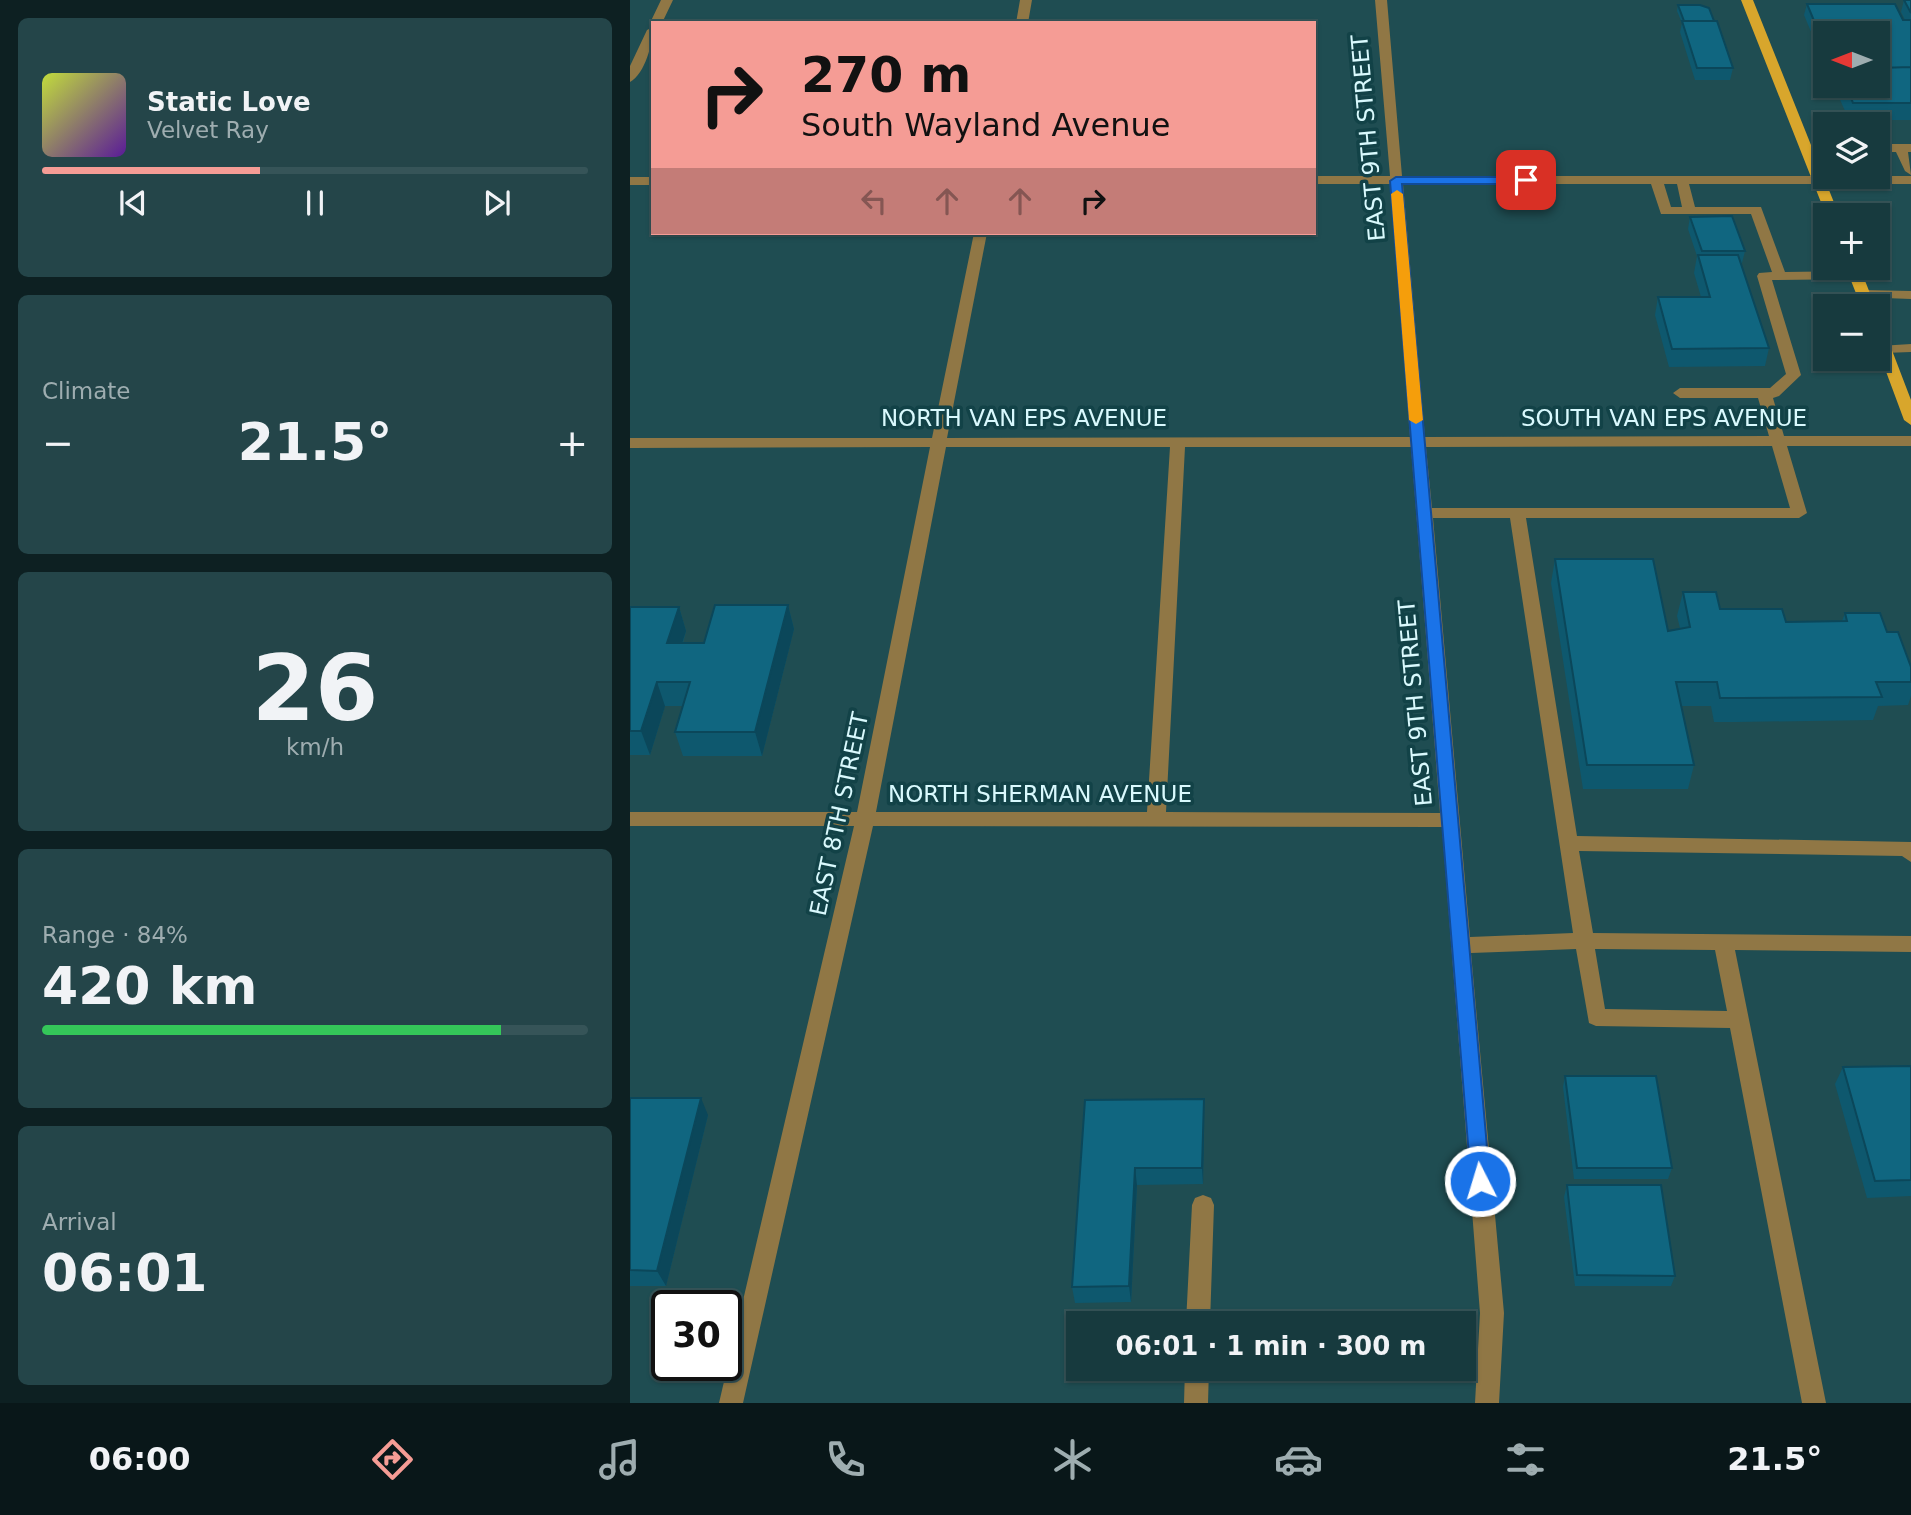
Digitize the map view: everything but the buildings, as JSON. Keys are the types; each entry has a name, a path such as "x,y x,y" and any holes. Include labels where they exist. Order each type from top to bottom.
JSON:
{"main road":[{"path":"1748,0 1813,165"},
{"path":"1890,365 1911,419"}],"street":[{"path":"657,21 667,0"},
{"path":"1022,21 1026,0"},
{"name":"EAST 9TH STREET","path":"1381,0 1492,1313 1488,1403"},
{"path":"630,78 651,34"},
{"path":"1906,148 1911,171"},
{"path":"1316,180 1682,180 1732,195 1756,210 1780,276"},
{"path":"1656,180 1666,211 1690,211 1732,195 1813,181"},
{"path":"1682,180 1690,211"},
{"path":"1890,180 1911,180"},
{"path":"630,181 651,181"},
{"name":"EAST 8TH STREET","path":"731,1403 865,818 980,235"},
{"path":"1681,393 1774,393 1794,375 1764,276 1813,274"},
{"path":"1890,297 1911,295"},
{"path":"1890,349 1911,348"},
{"path":"1424,513 1799,513 1764,393"},
{"path":"1156,818 1178,441"},
{"name":"NORTH VAN EPS AVENUE","path":"630,443 1418,441"},
{"name":"SOUTH VAN EPS AVENUE","path":"1418,441 1911,441"},
{"path":"1517,513 1596,1017 1739,1020"},
{"name":"NORTH SHERMAN AVENUE","path":"630,819 1450,820"},
{"path":"1570,843 1910,851"},
{"path":"1461,945 1585,941 1911,944"},
{"path":"1723,942 1814,1403"},
{"path":"1199,1311 1203,1205"},
{"path":"1196,1403 1197,1381"}],"slow traffic":[{"path":"1397,194 1416,420"}],"route":[{"path":"1480,1181 1396,181 1526,180"}]}
